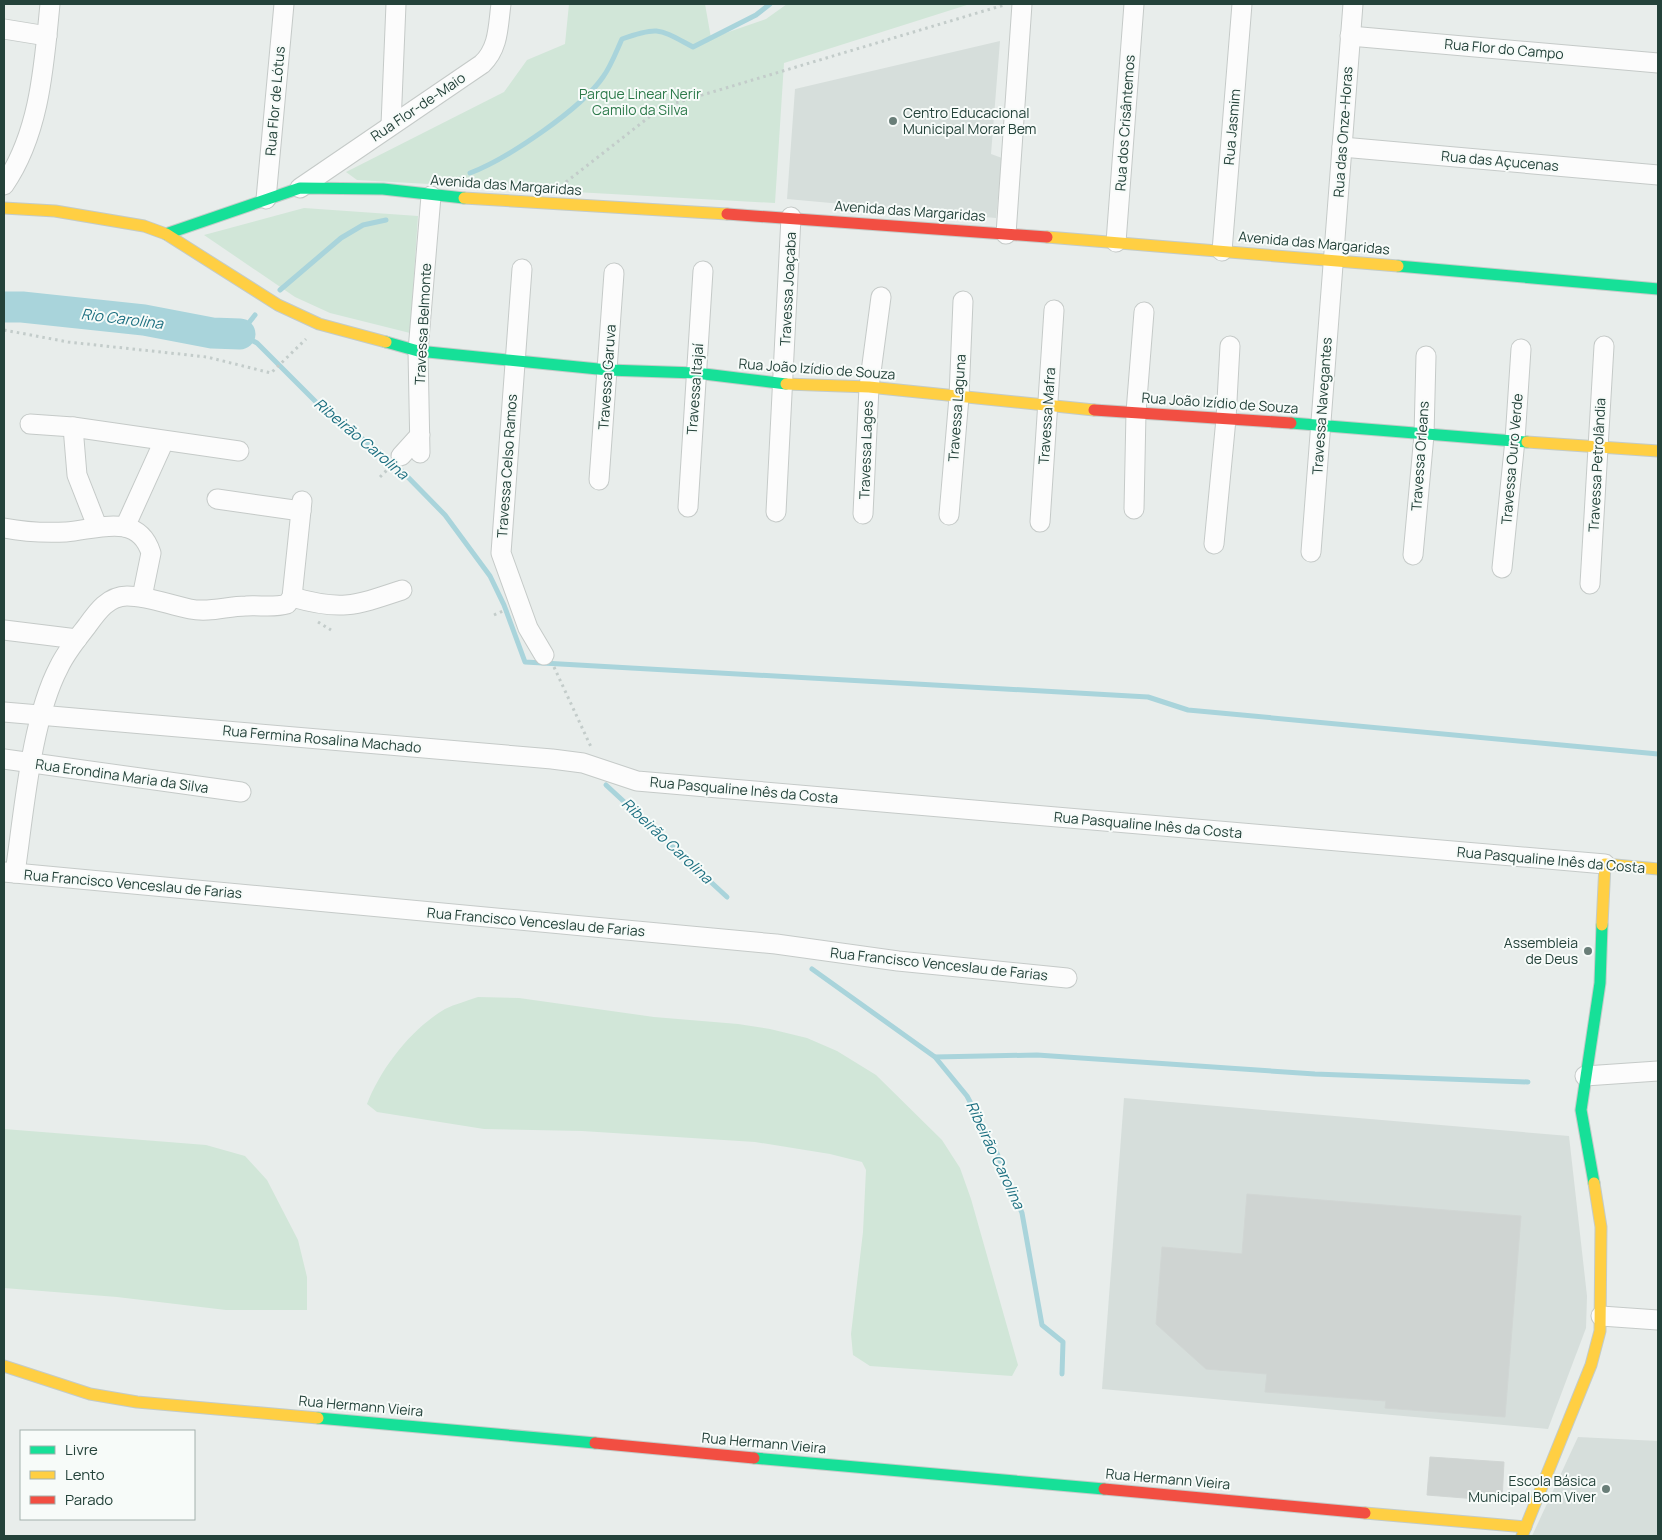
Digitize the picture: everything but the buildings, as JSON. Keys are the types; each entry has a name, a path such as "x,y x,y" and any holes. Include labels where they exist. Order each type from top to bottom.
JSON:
{"street":[{"path":"4,184 18,163 27,142 41,83 50,4"},
{"name":"Rua Flor de Lótus","path":"266,199 284,4"},
{"path":"391,125 396,4"},
{"name":"Rua Flor-de-Maio","path":"300,188 490,57 496,45 501,4"},
{"path":"1006,234 1022,4"},
{"name":"Rua dos Crisântemos","path":"1116,242 1134,4"},
{"name":"Rua Jasmim","path":"1222,251 1242,4"},
{"name":"Rua das Onze-Horas","path":"1333,259 1353,4"},
{"path":"4,29 47,36"},
{"name":"Rua Flor do Campo","path":"1350,36 1658,63"},
{"name":"Rua das Açucenas","path":"1342,147 1658,175"},
{"name":"Avenida das Margaridas","path":"166,234 300,188 383,189 431,196 791,217 1116,242 1658,288"},
{"name":"Travessa Belmonte","path":"401,456 420,444 418,351 431,196"},
{"name":"Rua João Izídio de Souza","path":"4,208 55,211 124,221 166,234 278,305 319,324 418,351 608,370 696,373 782,384 868,387 1047,407 1322,425 1424,435 1598,445 1658,451"},
{"name":"Travessa Joaçaba","path":"776,512 791,217"},
{"name":"Travessa Navegantes","path":"1311,552 1333,259"},
{"name":"Travessa Celso Ramos","path":"522,269 501,553 528,628 544,655"},
{"name":"Travessa Itajaí","path":"688,507 703,271"},
{"name":"Travessa Garuva","path":"600,480 614,273"},
{"name":"Travessa Lages","path":"863,514 868,387 881,297"},
{"name":"Travessa Laguna","path":"949,515 959,397 963,301"},
{"name":"Travessa Mafra","path":"1040,522 1054,310"},
{"path":"1134,509 1136,412 1144,312"},
{"path":"1214,544 1226,419 1230,346"},
{"name":"Travessa Petrolândia","path":"1590,584 1604,346"},
{"name":"Travessa Ouro Verde","path":"1502,568 1516,440 1521,349"},
{"name":"Travessa Orleans","path":"1413,555 1424,435 1426,356"},
{"path":"30,424 73,427 239,452"},
{"path":"73,427 78,475 97,526"},
{"path":"125,527 164,441"},
{"path":"9,873 44,702 59,666 100,609 115,597 142,597 208,611 246,606 278,607 288,604 292,597 301,506 217,499"},
{"path":"4,528 45,533 77,531 97,526 125,527 141,537 151,553 142,597"},
{"path":"292,597 325,605 342,606 362,603 402,590"},
{"path":"4,630 77,639"},
{"name":"Rua Fermina Rosalina Machado","path":"4,712 552,759 601,768 637,781"},
{"name":"Rua Erondina Maria da Silva","path":"4,759 241,792"},
{"name":"Rua Pasqualine Inês da Costa","path":"637,781 1658,869"},
{"path":"1524,1531 1591,1365 1600,1331 1600,1227 1581,1110 1600,983 1605,864"},
{"name":"Rua Francisco Venceslau de Farias","path":"9,873 776,944 898,961 1067,978"},
{"path":"1585,1076 1658,1071"},
{"path":"1601,1316 1658,1320"},
{"name":"Rua Hermann Vieira","path":"4,1366 90,1394 137,1402 1524,1531"}],"path":[{"path":"552,203 566,182 662,106 1010,4"},
{"path":"4,330 68,342 207,357 271,373 293,353"},
{"path":"558,673 601,768"}],"shaded area":[{"name":"Centro Educacional Municipal Morar Bem","path":"1000,41 991,154 1002,158 996,218 787,199 795,89"},
{"path":"1124,1098 1569,1136 1587,1296 1586,1328 1548,1429 1102,1389"},
{"name":"Escola Básica Municipal Bom Viver","path":"1578,1437 1658,1441 1658,1536 1532,1536"}],"green space":[{"name":"Parque Linear Nerir Camilo da Silva","path":"569,4 705,4 711,38 766,19 787,4 970,4 784,63 775,203 357,180 346,172 504,92 527,60 565,44"},
{"path":"304,208 418,216 410,333 330,313 295,297 204,235"},
{"path":"478,997 519,998 654,1017 738,1024 770,1029 807,1038 837,1051 876,1075 942,1140 960,1168 971,1199 1018,1365 1012,1376 870,1366 853,1355 851,1334 863,1232 866,1170 862,1162 830,1154 755,1142 582,1131 484,1129 377,1112 367,1104 389,1063 398,1050 420,1027 445,1009"},
{"path":"4,1129 206,1145 245,1156 267,1180 298,1240 307,1277 307,1310 226,1310 117,1297 4,1288"}],"waterway":[{"path":"470,173 523,145 578,104 603,77 622,39 644,32 659,31 693,47 756,15 770,4"},
{"path":"280,290 341,238 363,225 386,220"},
{"name":"Rio Carolina","path":"4,307 22,307 144,320 212,333 240,334"},
{"path":"255,315 240,334 257,343 320,406 396,465 445,515 490,576 504,605 525,662 1148,697 1188,710 1658,754"},
{"name":"Ribeirão Carolina","path":"606,785 727,897"},
{"name":"Ribeirão Carolina","path":"812,969 935,1057 967,1096 996,1151 1022,1213 1042,1325 1063,1342 1062,1374"},
{"path":"935,1057 1037,1055 1315,1074 1528,1082"}],"traffic: fast":[{"path":"166,234 300,188 383,189 464,198"},
{"path":"1398,266 1658,289"},
{"path":"386,342 418,351 608,370 696,373 786,384"},
{"path":"1291,423 1527,442"},
{"path":"1594,1183 1581,1110 1600,983 1602,925"},
{"path":"318,1418 595,1443"},
{"path":"754,1458 1104,1489"}],"traffic: slow":[{"path":"464,198 727,214"},
{"path":"4,208 55,211 144,226 166,234 278,305 319,324 386,342"},
{"path":"1047,237 1398,266"},
{"path":"786,384 869,387 1094,410"},
{"path":"1527,442 1658,451"},
{"path":"1602,925 1605,864 1658,869"},
{"path":"1522,1536 1591,1365 1600,1331 1601,1227 1594,1183"},
{"path":"4,1366 90,1394 137,1402 318,1418"},
{"path":"1365,1513 1526,1527"}],"traffic: jam":[{"path":"727,214 1047,237"},
{"path":"1094,410 1291,423"},
{"path":"595,1443 754,1458"},
{"path":"1104,1489 1365,1513"}],"place":[{"name":"Centro Educacional Municipal Morar Bem","path":"893,121"},
{"name":"Assembleia de Deus","path":"1588,951"},
{"name":"Escola Básica Municipal Bom Viver","path":"1606,1489"}]}
